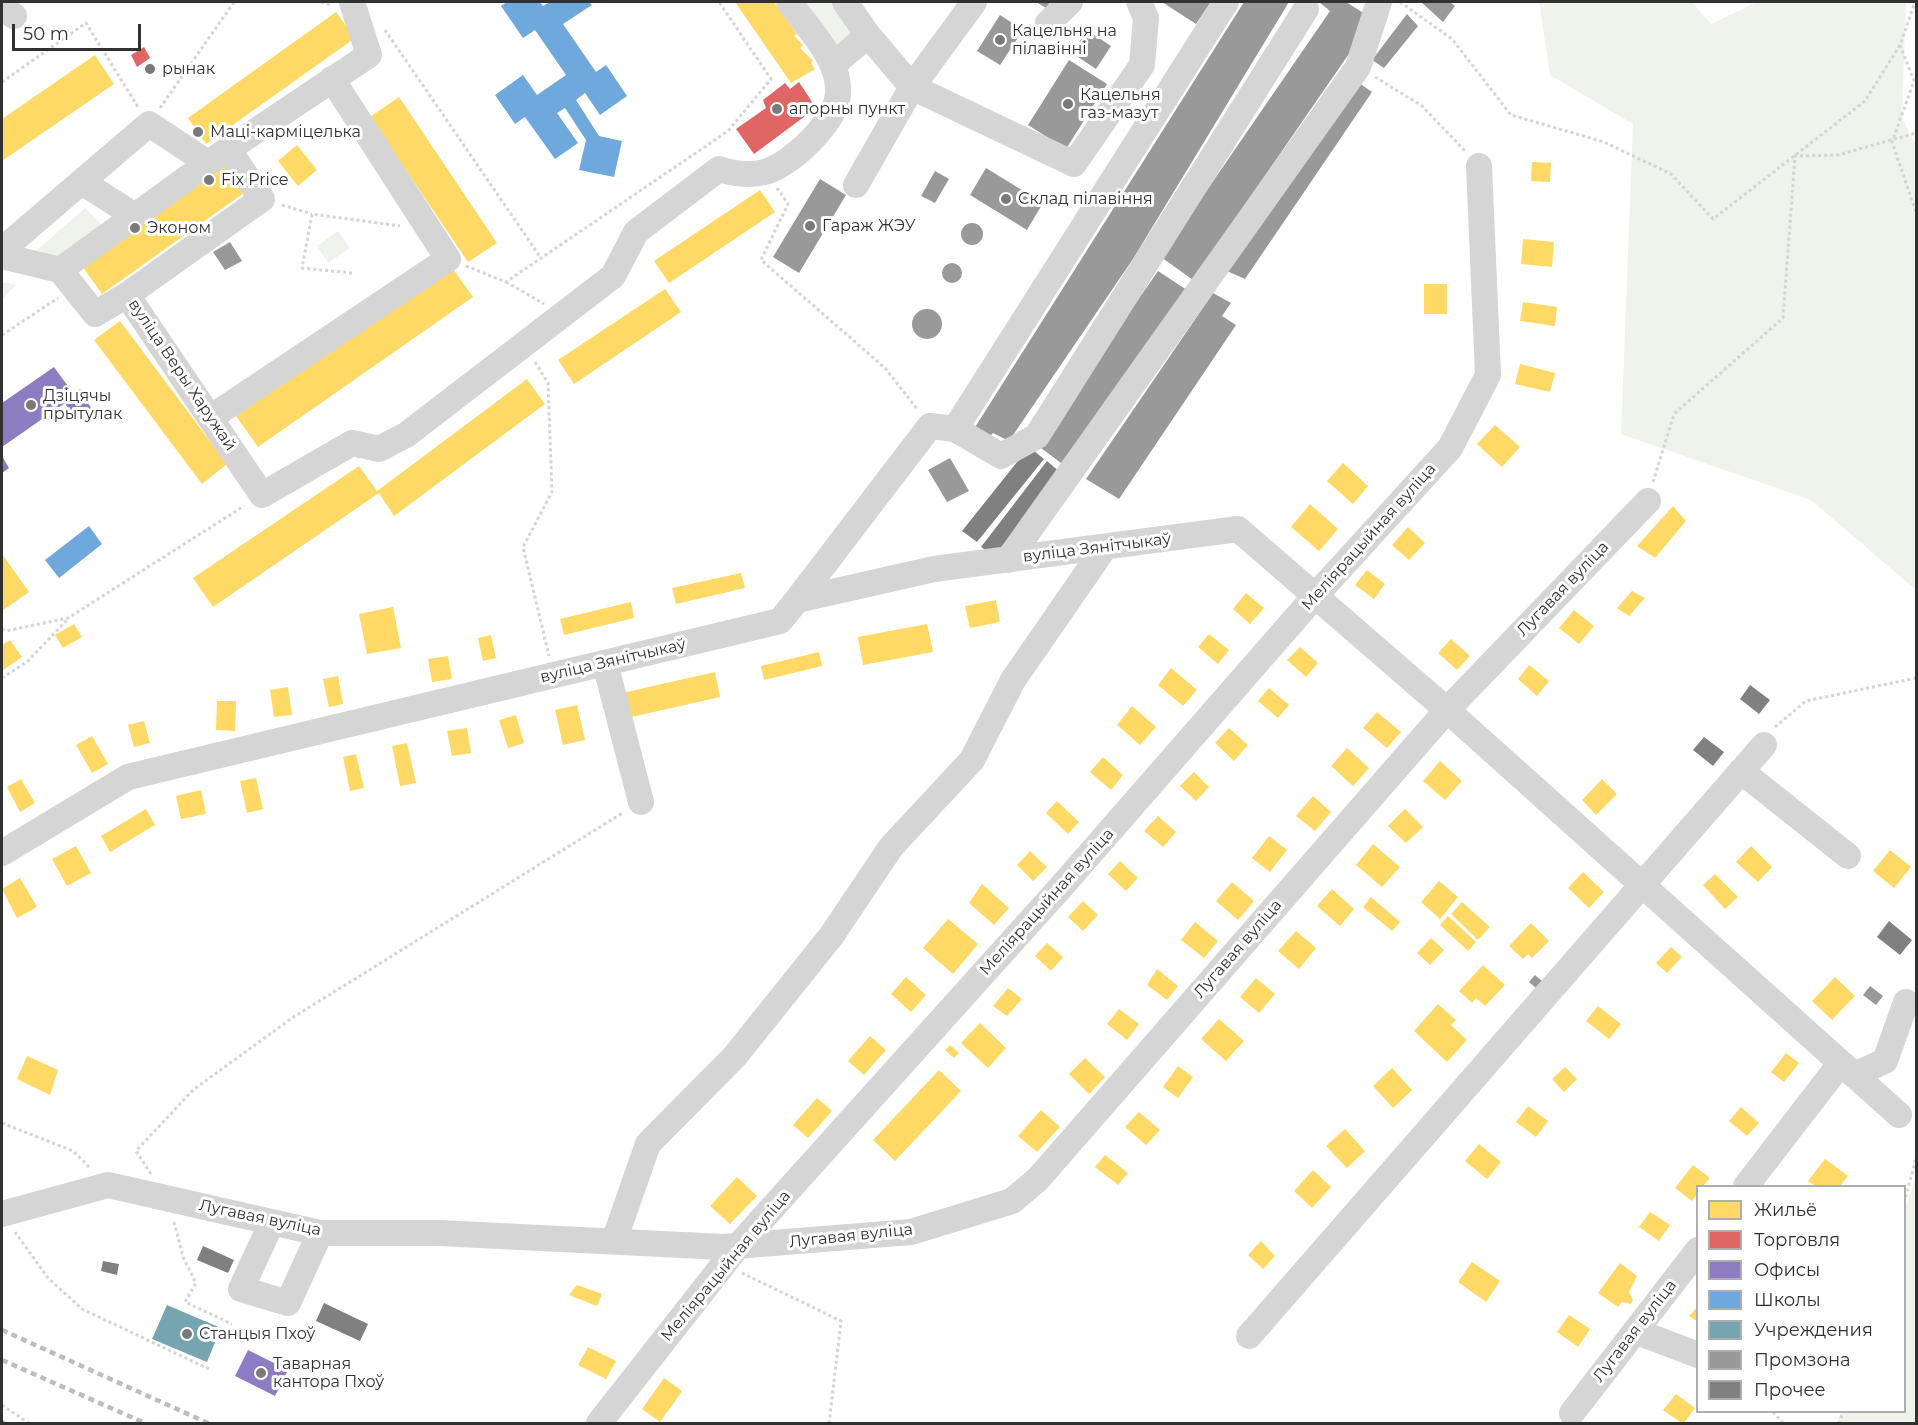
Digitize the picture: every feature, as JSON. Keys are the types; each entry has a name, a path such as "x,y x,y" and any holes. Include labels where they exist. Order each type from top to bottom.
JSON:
{"street":[{"path":"2,256 67,279 135,216 218,156 369,55 352,2"},
{"path":"262,495 352,443 379,449 406,435 613,276 636,232 719,169 737,175 766,172 801,151 828,122 838,94 833,65 789,2"},
{"path":"845,2 868,35 912,87 1074,165 1142,65 1146,18 1139,2"},
{"path":"856,185 912,87 974,2"},
{"path":"1048,23 1070,2"},
{"path":"796,600 943,428 1226,2"},
{"path":"1008,560 1358,67 1379,2"},
{"path":"943,428 1001,456 1037,436 1306,9"},
{"path":"833,65 868,35"},
{"path":"210,418 448,259 332,79"},
{"path":"2,250 149,124 218,156 261,199 127,295"},
{"name":"Меліярацыйная вуліца","path":"599,1423 731,1255 1061,887 1315,596 1450,448 1488,375 1479,166"},
{"path":"82,182 135,216"},
{"name":"вуліца Веры Харужай","path":"67,279 95,314 127,295 262,495"},
{"name":"Лугавая вуліца","path":"2,1214 108,1185 320,1233 439,1233 614,1240 731,1255 911,1232 1012,1201 1038,1179 1447,710 1648,501"},
{"name":"вуліца Зянітчыкаў","path":"2,853 128,777 780,621 796,600 934,569 1238,530 1315,596"},
{"path":"614,1240 648,1144 735,1056 832,935 891,847 972,760 1013,680 1105,547"},
{"path":"1315,596 1447,710 1899,1115"},
{"path":"605,663 641,802"},
{"path":"1249,1336 1764,745"},
{"path":"1741,771 1848,856"},
{"path":"1747,1185 1847,1070 1885,1061 1906,1002"},
{"path":"272,1222 241,1289 288,1303 320,1233"},
{"name":"Лугавая вуліца","path":"1572,1413 1696,1253"},
{"path":"1635,1331 1696,1354"}],"path":[{"path":"2,82 86,23 149,124 234,2"},
{"path":"506,282 728,131 771,79 719,2"},
{"path":"1400,2 1452,39 1511,115 1604,142 1671,174 1713,219 1865,101 1900,45 1915,2"},
{"path":"379,21 541,258"},
{"path":"1900,45 1914,81 1892,142 1917,212"},
{"path":"1358,67 1422,106 1479,166"},
{"path":"1795,156 1838,155 1892,142 1917,133"},
{"path":"1648,501 1674,414 1783,318 1795,156"},
{"path":"766,172 788,204 761,260 885,368 943,428"},
{"path":"261,199 312,214 410,227"},
{"path":"312,214 302,268 352,273"},
{"path":"448,259 506,282 562,315"},
{"path":"2,335 67,279"},
{"path":"525,344 548,383 552,492 523,547 554,675"},
{"path":"2,678 28,661 68,618 262,495"},
{"path":"2,629 6,631 68,618"},
{"path":"1764,745 1778,722 1806,701 1917,678"},
{"path":"232,1324 185,1302 196,1282 183,1257 168,1199 136,1151 193,1090 292,1018 641,802"},
{"path":"2,1124 72,1151 108,1185"},
{"path":"1906,1199 1917,1159"},
{"path":"2,1214 48,1278 82,1309 211,1370"},
{"path":"731,1255 841,1321 829,1424"},
{"path":"2,1405 30,1424"}],"shaded area":[{"path":"790,2 838,2 857,30 826,57"},
{"path":"1539,2 1692,2 1711,24 1757,2 1906,2 1902,118 1916,145 1916,590 1811,500 1621,434 1633,124 1550,75"},
{"path":"85,208 103,226 60,260 37,250"},
{"path":"338,231 350,248 328,263 317,246"},
{"path":"2,282 16,285 2,300"},
{"path":"1916,1176 1916,1423 1837,1423 1841,1413 1906,1413 1906,1207"}],"building: Жильё":[{"path":"735,2 774,2 797,34 794,36 803,45 800,48 813,61 811,63 815,69 791,83"},
{"path":"336,12 355,38 206,144 188,118"},
{"path":"95,55 114,84 2,161 2,119"},
{"path":"399,97 497,243 468,262 370,117"},
{"path":"297,145 317,170 298,186 278,161"},
{"path":"226,159 248,190 102,294 80,263"},
{"path":"1532,162 1551,163 1550,182 1531,181"},
{"path":"760,190 775,212 669,283 654,261"},
{"path":"1523,239 1554,242 1552,267 1521,264"},
{"path":"453,269 473,297 258,447 236,416"},
{"path":"1424,284 1447,284 1447,314 1424,314"},
{"path":"665,289 681,312 574,384 558,360"},
{"path":"1523,302 1557,307 1555,326 1520,321"},
{"path":"120,321 227,464 202,484 94,340"},
{"path":"1520,364 1555,373 1550,392 1515,384"},
{"path":"527,379 545,404 394,516 379,493 213,607 193,578 359,466 377,491"},
{"path":"1495,425 1520,447 1502,467 1477,444"},
{"path":"1343,463 1368,486 1353,504 1327,481"},
{"path":"1310,504 1338,529 1319,551 1291,527"},
{"path":"1673,506 1686,521 1655,558 1637,546"},
{"path":"1408,527 1425,543 1409,560 1392,545"},
{"path":"2,554 29,592 2,611"},
{"path":"1367,570 1385,584 1374,599 1355,585"},
{"path":"741,573 745,588 676,604 672,588"},
{"path":"1632,591 1645,598 1629,616 1617,608"},
{"path":"1246,593 1264,608 1250,624 1233,609"},
{"path":"996,600 1000,622 970,628 965,606"},
{"path":"631,602 634,618 564,635 560,619"},
{"path":"393,607 401,648 367,654 359,614"},
{"path":"1574,610 1594,626 1579,644 1559,628"},
{"path":"74,624 82,637 63,648 55,635"},
{"path":"927,624 933,652 863,665 858,637"},
{"path":"1209,634 1229,650 1218,664 1198,647"},
{"path":"491,635 496,658 483,661 478,638"},
{"path":"1451,639 1470,656 1457,670 1438,653"},
{"path":"10,640 22,657 2,671 2,645"},
{"path":"1300,647 1318,663 1306,677 1287,660"},
{"path":"819,652 822,666 764,680 761,666"},
{"path":"448,656 452,679 432,682 428,659"},
{"path":"1529,665 1549,681 1537,696 1518,679"},
{"path":"1171,668 1197,690 1183,706 1158,685"},
{"path":"715,672 720,697 623,719 618,694"},
{"path":"338,676 343,704 329,707 323,679"},
{"path":"288,687 292,715 274,717 270,690"},
{"path":"1269,688 1289,705 1278,718 1258,701"},
{"path":"217,701 236,701 235,731 216,730"},
{"path":"577,705 585,740 563,745 555,710"},
{"path":"1132,706 1156,727 1140,745 1117,725"},
{"path":"1377,712 1401,732 1387,748 1363,728"},
{"path":"516,715 524,743 508,748 499,720"},
{"path":"144,721 150,743 134,747 128,725"},
{"path":"467,728 471,753 452,756 447,731"},
{"path":"1229,728 1248,745 1234,761 1215,743"},
{"path":"92,736 108,764 92,773 76,745"},
{"path":"407,743 416,783 400,786 392,746"},
{"path":"1347,748 1369,768 1353,786 1331,766"},
{"path":"356,754 364,788 350,791 343,757"},
{"path":"1103,757 1123,775 1111,790 1090,772"},
{"path":"1440,761 1462,781 1445,800 1423,781"},
{"path":"1194,772 1209,787 1196,801 1180,786"},
{"path":"256,778 263,809 247,813 240,781"},
{"path":"21,779 35,803 20,812 7,787"},
{"path":"1602,779 1617,794 1596,815 1582,800"},
{"path":"201,790 206,814 181,819 176,796"},
{"path":"1313,796 1331,812 1315,831 1296,816"},
{"path":"1057,801 1079,822 1068,834 1046,813"},
{"path":"146,809 155,825 110,852 101,836"},
{"path":"1405,809 1423,827 1406,843 1388,826"},
{"path":"1158,816 1176,832 1163,847 1144,831"},
{"path":"1269,836 1287,850 1270,872 1252,858"},
{"path":"1373,844 1400,867 1382,887 1356,865"},
{"path":"76,846 91,873 67,886 52,859"},
{"path":"1751,846 1772,867 1758,882 1736,862"},
{"path":"1890,850 1911,867 1894,888 1873,871"},
{"path":"1030,851 1047,867 1033,881 1017,865"},
{"path":"1120,861 1138,878 1126,891 1108,874"},
{"path":"1583,872 1604,892 1589,908 1568,888"},
{"path":"1715,874 1738,897 1725,909 1703,885"},
{"path":"20,878 37,907 17,918 2,889"},
{"path":"1439,881 1458,897 1440,919 1421,902"},
{"path":"1232,882 1254,901 1238,920 1216,901"},
{"path":"982,884 1009,908 994,925 969,903"},
{"path":"1332,889 1354,909 1340,926 1317,906"},
{"path":"1371,897 1400,922 1392,931 1363,907"},
{"path":"1083,901 1098,915 1083,931 1068,917"},
{"path":"1462,902 1490,927 1478,940 1451,914"},
{"path":"1448,916 1476,942 1468,951 1440,925"},
{"path":"948,919 978,944 953,974 923,948"},
{"path":"1195,922 1218,941 1204,958 1181,940"},
{"path":"1531,923 1549,941 1532,958 1528,954 1523,959 1509,946"},
{"path":"1296,931 1316,948 1299,969 1278,951"},
{"path":"1431,938 1444,950 1430,965 1417,953"},
{"path":"1047,943 1063,957 1051,971 1035,956"},
{"path":"1671,947 1682,957 1667,973 1656,963"},
{"path":"1483,965 1505,985 1485,1006 1476,998 1472,1003 1459,991"},
{"path":"1157,969 1178,986 1167,1000 1147,985"},
{"path":"906,977 926,995 911,1012 891,994"},
{"path":"1835,977 1855,996 1832,1020 1812,1001"},
{"path":"1256,978 1275,994 1259,1013 1240,997"},
{"path":"1008,988 1022,999 1007,1016 993,1006"},
{"path":"1438,1004 1456,1020 1451,1025 1467,1040 1447,1062 1414,1031"},
{"path":"1598,1006 1621,1024 1609,1039 1586,1021"},
{"path":"1119,1009 1139,1024 1127,1040 1107,1024"},
{"path":"1219,1019 1244,1041 1226,1061 1201,1039"},
{"path":"980,1023 1006,1048 988,1068 961,1043"},
{"path":"870,1036 886,1050 864,1075 848,1061"},
{"path":"950,1045 959,1053 954,1058 945,1050"},
{"path":"1786,1053 1799,1063 1784,1082 1771,1072"},
{"path":"27,1056 58,1070 50,1095 17,1079"},
{"path":"1085,1058 1105,1077 1089,1094 1069,1074"},
{"path":"1178,1066 1193,1077 1178,1098 1163,1087"},
{"path":"1565,1067 1577,1079 1564,1092 1552,1079"},
{"path":"1392,1068 1412,1090 1393,1108 1373,1086"},
{"path":"939,1070 961,1091 895,1161 873,1140"},
{"path":"817,1098 832,1111 808,1138 793,1125"},
{"path":"1528,1106 1548,1121 1536,1137 1516,1122"},
{"path":"1741,1107 1759,1123 1747,1136 1729,1121"},
{"path":"1041,1110 1060,1127 1037,1152 1018,1136"},
{"path":"1139,1112 1160,1130 1146,1145 1125,1127"},
{"path":"1345,1129 1365,1151 1347,1168 1326,1146"},
{"path":"1479,1144 1501,1162 1487,1179 1465,1161"},
{"path":"1105,1155 1128,1173 1118,1185 1095,1167"},
{"path":"1825,1159 1848,1176 1841,1185 1814,1185 1808,1181"},
{"path":"1693,1165 1710,1178 1704,1185 1696,1185 1696,1196 1692,1201 1675,1188"},
{"path":"1313,1170 1331,1187 1312,1208 1294,1191"},
{"path":"737,1177 757,1196 730,1224 710,1206"},
{"path":"1650,1212 1670,1225 1659,1241 1639,1227"},
{"path":"1261,1241 1275,1256 1263,1269 1248,1255"},
{"path":"1472,1262 1500,1281 1486,1302 1458,1282"},
{"path":"1620,1263 1637,1276 1629,1292 1633,1300 1631,1304 1622,1302 1618,1307 1598,1293"},
{"path":"577,1285 602,1294 597,1306 569,1295"},
{"path":"1696,1308 1696,1321 1689,1316"},
{"path":"1569,1315 1590,1329 1578,1347 1557,1332"},
{"path":"588,1347 616,1361 606,1379 578,1365"},
{"path":"664,1378 682,1391 660,1422 642,1409"},
{"path":"1676,1394 1695,1408 1683,1424 1663,1410"}],"building: Торговля":[{"path":"144,47 150,58 137,67 131,55"},
{"path":"799,82 816,108 754,154 736,129 766,108 763,100 785,83 790,89"}],"building: Офисы":[{"name":"Дзіцячы прытулак","path":"54,367 73,393 80,389 91,408 75,420 65,403 2,447 2,403"},
{"path":"2,456 9,468 2,473"},
{"name":"Таварная кантора Пхоў","path":"248,1350 288,1370 275,1396 235,1376"}],"building: Школы":[{"path":"507,2 540,2 543,6 550,2 589,2 592,5 563,24 596,72 606,65 627,96 600,115 585,93 576,100 599,136 622,141 614,177 579,170 586,140 565,108 557,113 578,143 555,159 525,117 515,124 495,95 523,75 537,95 566,75 535,30 523,38 501,6"},
{"path":"89,526 102,544 59,578 45,560"}],"building: Учреждения":[{"name":"Станцыя Пхоў","path":"167,1305 221,1328 207,1362 152,1339"}],"building: Промзона":[{"path":"1036,2 1050,2 1046,8"},
{"path":"1162,2 1207,2 1210,3 1196,24"},
{"path":"1244,2 1289,2 1133,259 1009,441 993,433 986,441 972,432"},
{"path":"1319,2 1346,2 1373,19 1193,280 1161,257 1330,11"},
{"path":"1421,2 1450,2 1455,6 1443,22"},
{"path":"1407,14 1418,26 1384,68 1372,60"},
{"name":"Кацельня на пілавінні","path":"1000,15 1023,30 1000,65 977,51"},
{"path":"1087,30 1111,46 1096,69 1072,53"},
{"name":"Кацельня газ-мазут","path":"1069,60 1107,84 1066,149 1028,125"},
{"path":"1356,81 1372,92 1245,279 1227,271"},
{"name":"Склад пілавіння","path":"986,168 1043,203 1027,230 970,195"},
{"path":"935,171 949,179 935,203 921,196"},
{"name":"Гараж ЖЭУ","path":"820,179 846,195 799,273 773,257"},
{"path":"972,223 980,226 983,234 980,242 972,245 964,242 961,234 964,226"},
{"path":"230,242 242,261 225,270 213,252"},
{"path":"952,263 959,266 962,273 959,280 952,283 945,280 942,273 945,266"},
{"path":"1158,271 1190,292 1065,466 1037,445"},
{"path":"1213,293 1231,303 1222,316 1236,325 1119,499 1086,479"},
{"path":"927,309 938,313 942,324 938,335 927,339 916,335 912,324 916,313"},
{"path":"950,458 969,491 947,502 928,470"},
{"path":"1535,975 1542,981 1536,988 1529,982"},
{"path":"1870,986 1883,996 1876,1005 1863,995"}],"building: Прочее":[{"path":"1029,447 1044,459 977,542 962,531"},
{"path":"1047,461 1061,473 994,556 981,547"},
{"path":"1750,685 1770,700 1759,714 1740,699"},
{"path":"1704,737 1724,752 1713,766 1693,750"},
{"path":"1889,921 1912,940 1900,955 1877,937"},
{"path":"203,1246 234,1260 228,1273 197,1260"},
{"path":"103,1261 119,1264 117,1275 101,1271"},
{"path":"324,1303 368,1324 360,1341 316,1321"}],"railway":[{"path":"2,1330 210,1424"},
{"path":"2,1360 147,1424"}],"place":[{"name":"Кацельня на пілавінні","path":"1000,40"},
{"name":"рынак","path":"150,69"},
{"name":"Кацельня газ-мазут","path":"1068,104"},
{"name":"апорны пункт","path":"777,109"},
{"name":"Маці-карміцелька","path":"198,132"},
{"name":"Fix Price","path":"209,180"},
{"name":"Склад пілавіння","path":"1006,199"},
{"name":"Гараж ЖЭУ","path":"810,226"},
{"name":"Эконом","path":"135,228"},
{"name":"Дзіцячы прытулак","path":"31,405"},
{"name":"Станцыя Пхоў","path":"187,1334"},
{"name":"Таварная кантора Пхоў","path":"261,1373"}]}
